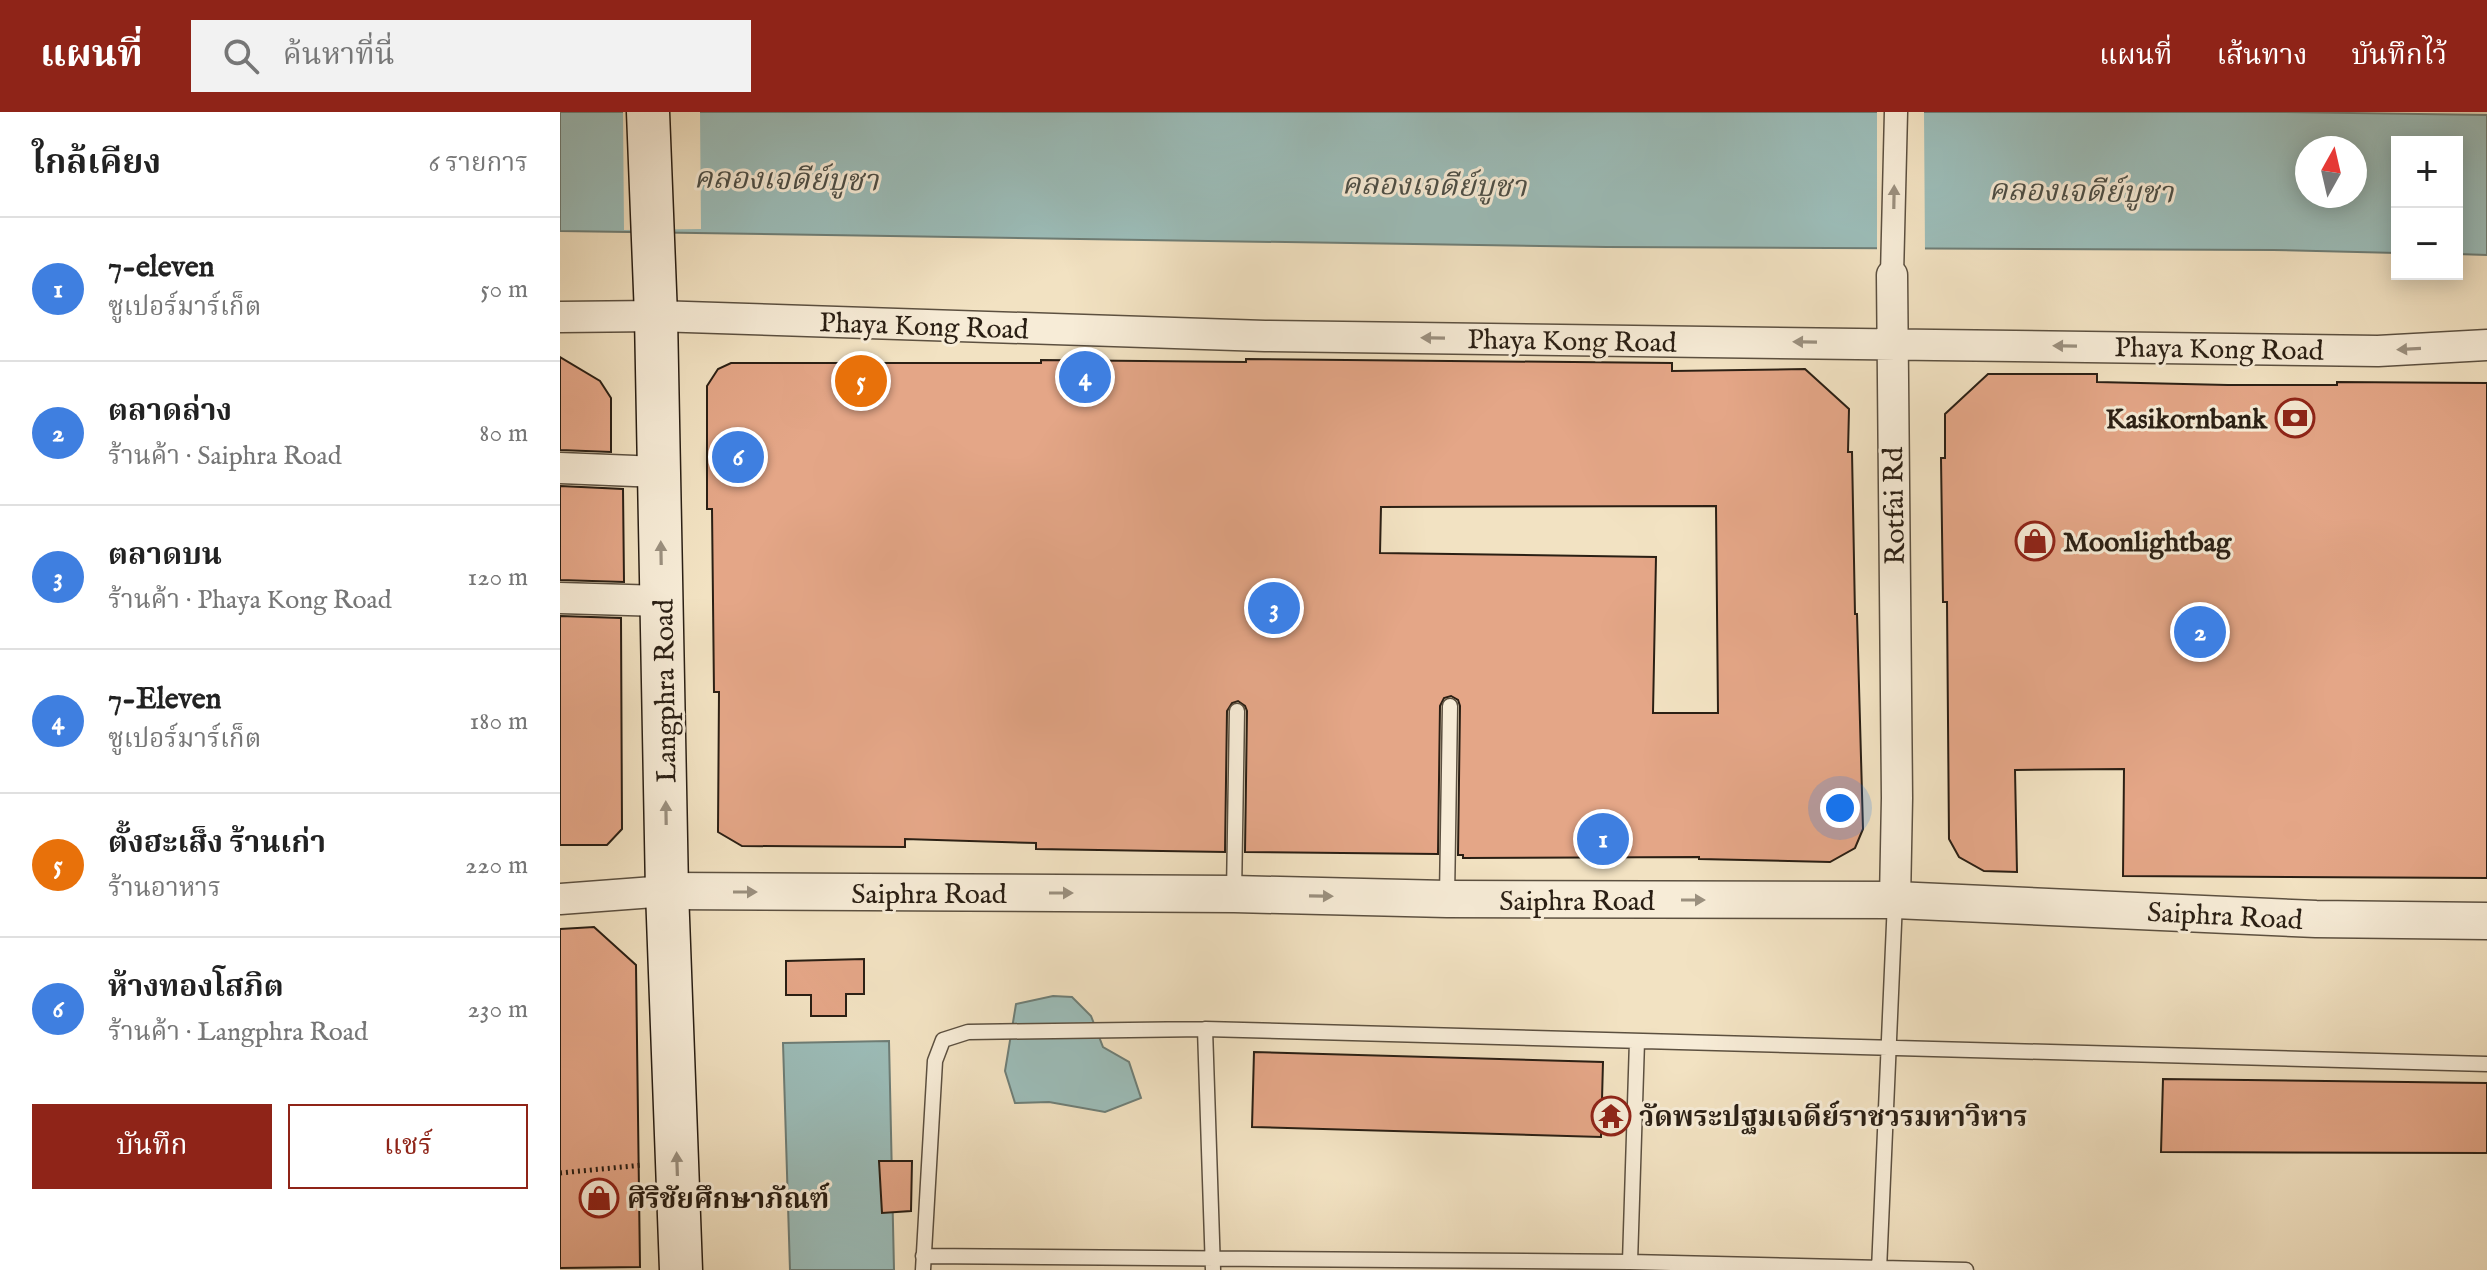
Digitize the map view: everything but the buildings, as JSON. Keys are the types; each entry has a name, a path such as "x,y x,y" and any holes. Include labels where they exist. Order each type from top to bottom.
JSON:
{"main road":[{"name":"Langphra Road","path":"648,112 656,316 667,891 681,1270"}],"street":[{"name":"Rotfai Rd","path":"1895,900 1897,798 1891,343 1896,112"},
{"name":"Phaya Kong Road","path":"560,317 656,316 1265,336 2378,351 2487,345"},
{"path":"560,468 659,472"},
{"path":"560,598 662,601"},
{"path":"560,899 667,891"},
{"name":"Saiphra Road","path":"667,891 1895,900 2316,919 2487,921"}],"lane":[{"path":"1447,899 1450,706"},
{"path":"1234,894 1237,711"},
{"path":"1879,1269 1895,900"},
{"path":"1966,1270 1630,1262 1560,1266 923,1263 935,1061 943,1040 968,1032 1205,1029 2487,1064"},
{"path":"1205,1029 1213,1265"},
{"path":"1630,1262 1637,1041"}],"path":[{"path":"560,1173 677,1162"}],"water":[{"name":"คลองเจดีย์บูชา","path":"560,112 2280,112 2487,115 2487,255 2463,254 2463,136 2391,136 2391,253 1606,247 560,231"},
{"path":"1053,996 1072,997 1091,1016 1103,1047 1129,1062 1141,1098 1105,1112 1049,1102 1015,1103 1005,1071 1016,1004"},
{"path":"889,1041 894,1270 790,1270 783,1043"}],"pier":[{"path":"623,112 700,112 701,229 624,230"},
{"path":"1877,112 1924,112 1925,252 1877,252"}],"place":[{"name":"7-Eleven","path":"1085,377"},
{"name":"ตั้งฮะเส็ง ร้านเก่า","path":"861,381"},
{"name":"Kasikornbank","path":"2295,418"},
{"name":"ห้างทองโสภิต","path":"738,457"},
{"name":"Moonlightbag","path":"2035,541"},
{"name":"ตลาดบน","path":"1274,608"},
{"name":"ตลาดล่าง","path":"2200,632"},
{"name":"7-eleven","path":"1603,839"},
{"name":"วัดพระปฐมเจดีย์ราชวรมหาวิหาร","path":"1611,1116"},
{"name":"ศิริชัยศึกษาภัณฑ์","path":"599,1198"}]}
